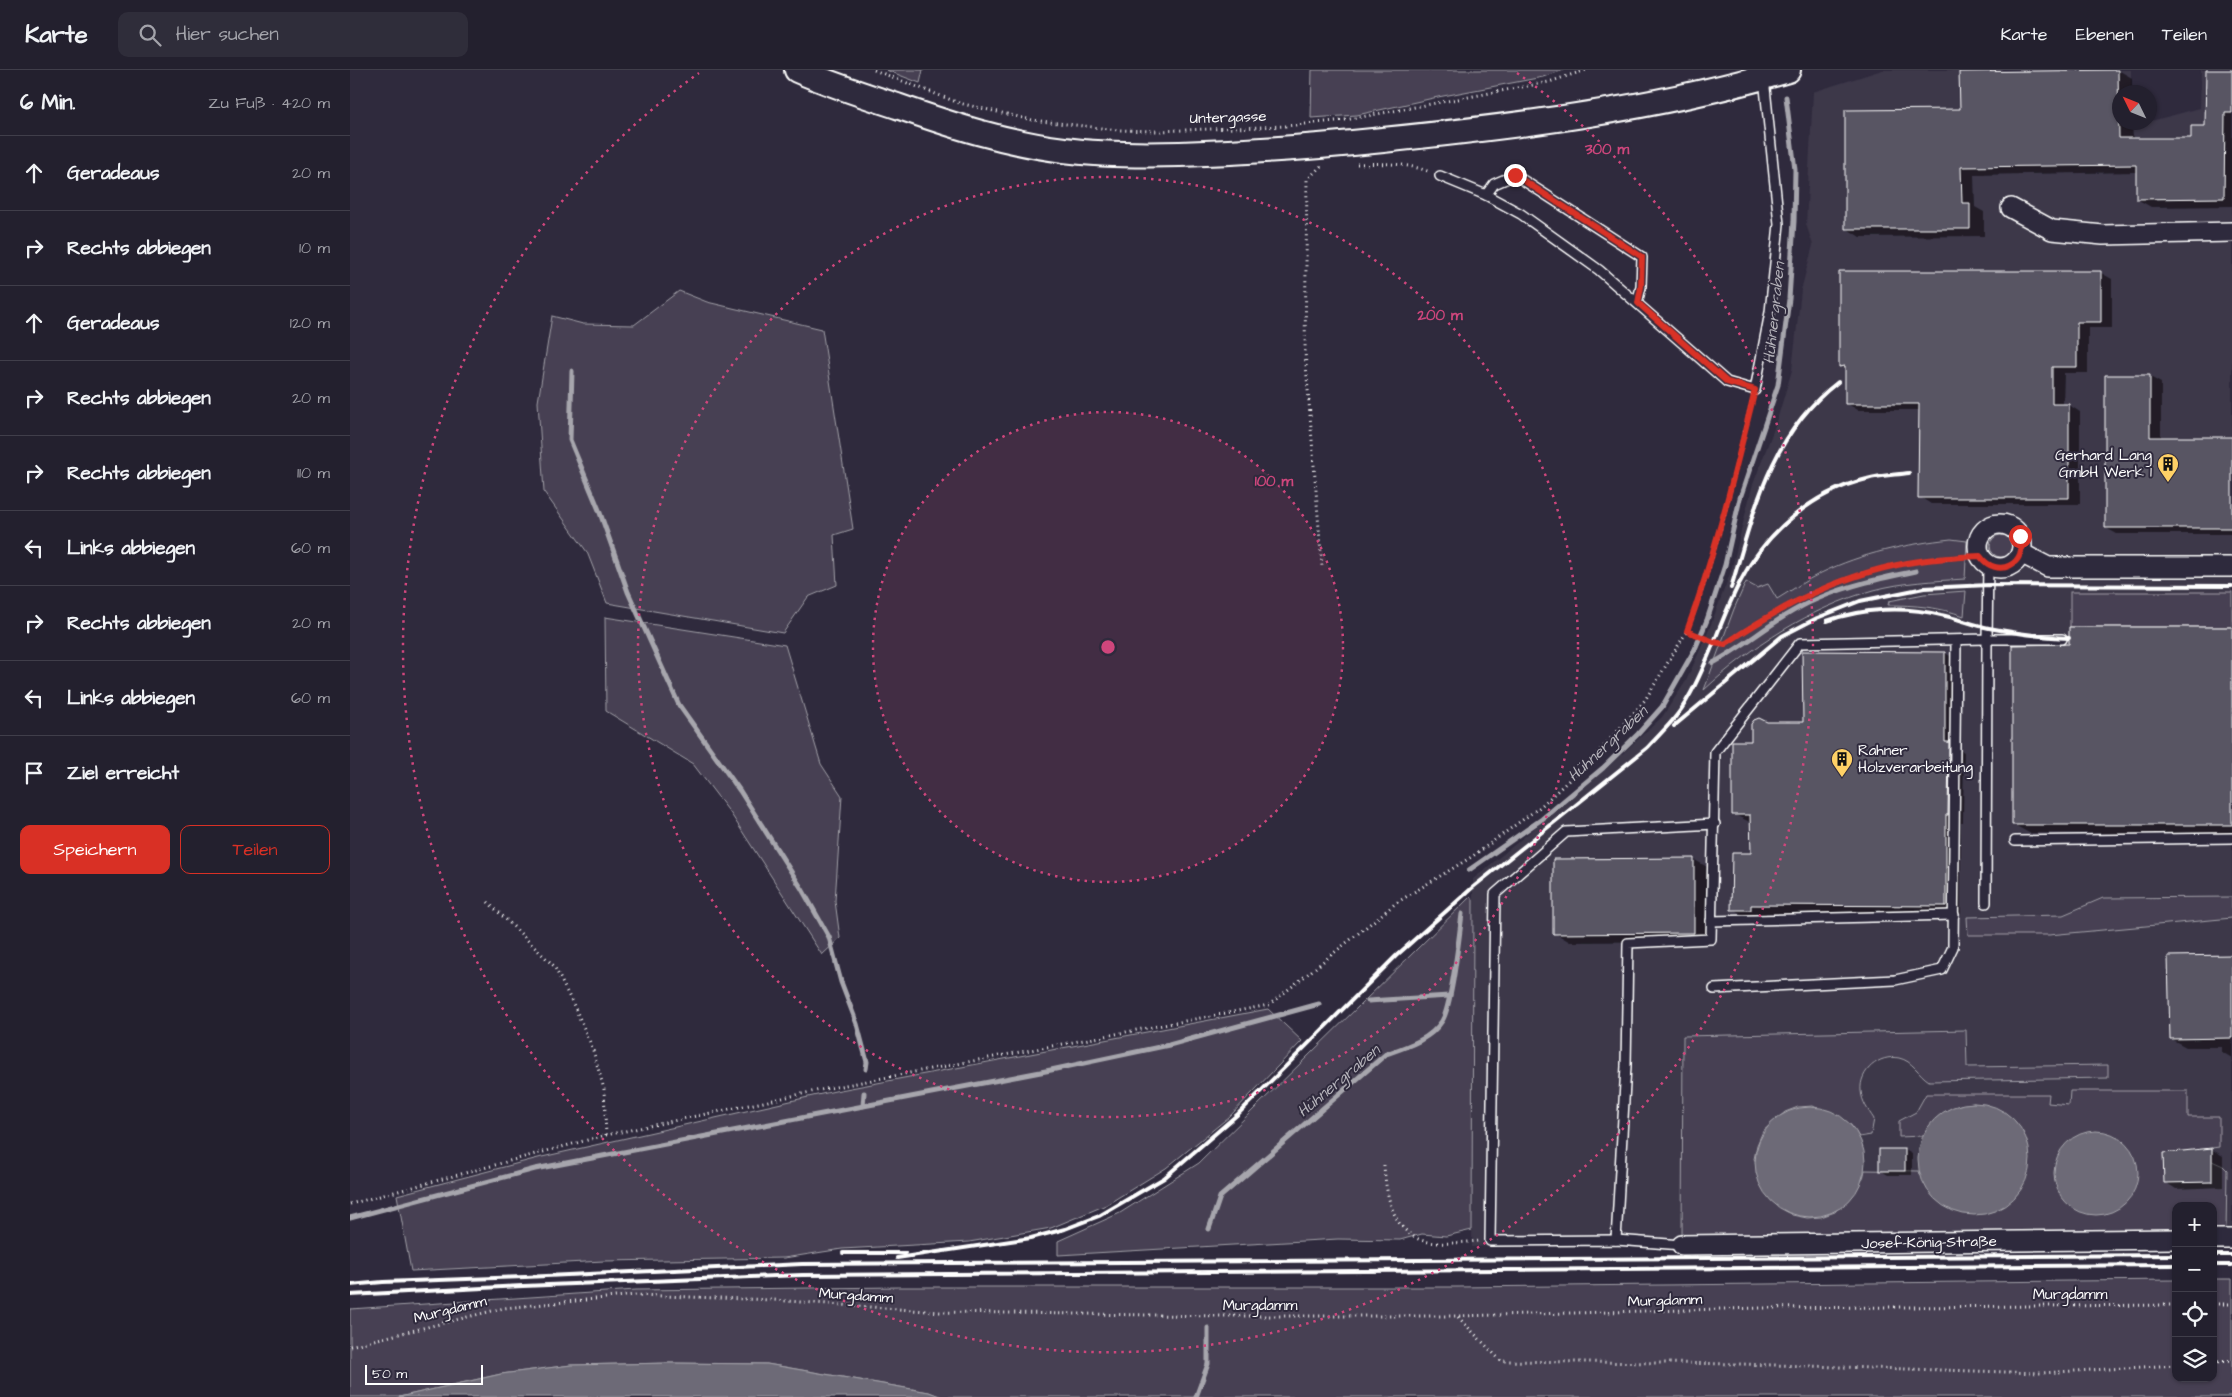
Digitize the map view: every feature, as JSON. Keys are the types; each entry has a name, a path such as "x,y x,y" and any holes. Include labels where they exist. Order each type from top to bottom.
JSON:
{"street":[{"path":"797,70 819,80 938,120 1014,142 1063,150 1119,155 1208,153 1319,147 1523,125 1653,103 1788,70"},
{"path":"2011,208 2052,230 2103,235 2232,232"},
{"path":"2002,524 2017,531 2022,542 2022,553 2010,566 1999,568 1984,560 1978,544 1982,533 1991,526 2002,524"},
{"path":"2022,553 2048,567 2232,567"},
{"name":"Josef-König-Straße","path":"1682,1245 2172,1239"},
{"path":"2217,1239 2232,1239"}],"lane":[{"path":"1440,176 1486,195 1521,214 1599,270 1727,382 1755,390 1770,312 1779,224 1764,77"},
{"path":"1486,195 1494,184 1515,175 1642,257 1641,287 1638,303"},
{"path":"1984,560 1987,639 1986,903"},
{"path":"1616,1240 1626,1066 1628,943 1711,940 1715,824 1715,752 1800,643 2062,639"},
{"path":"1714,989 1896,980 1942,970 1952,947 1954,915 1956,641"},
{"path":"1682,1245 1616,1240 1490,1241 1495,894 1566,832 1715,824"},
{"path":"2015,840 2232,838"},
{"path":"1711,921 1954,915"}],"path":[{"name":"Untergasse","path":"874,70 959,103 1032,120 1118,130 1159,131 1285,126 1345,120 1550,82 1586,70"},
{"path":"1353,164 1388,163 1416,166 1440,176"},
{"path":"1322,566 1305,352 1307,180 1318,166 1324,166"},
{"path":"350,1204 606,1135 840,1086 1269,1005 1396,903 1473,856 1540,807 1595,756 1645,700 1687,631 1705,581 1722,524 1755,390"},
{"path":"1687,631 1725,644 1762,619 1802,597 1842,580 1919,561 1984,560"},
{"path":"488,902 554,966 592,1047 604,1089 606,1135"},
{"path":"1384,1165 1386,1182 1396,1219 1407,1233 1429,1242 1490,1241"},
{"name":"Murgdamm","path":"350,1346 504,1308 636,1295 773,1300 940,1312 1221,1316 1457,1316 1761,1308 2172,1305"},
{"path":"2217,1304 2232,1304"},
{"path":"1457,1316 1501,1361 1750,1364 2041,1373 2172,1365"},
{"path":"2217,1362 2232,1361"}],"shaded area":[{"path":"886,70 923,70 920,83"},
{"path":"1312,70 1564,70 1543,77 1357,115 1311,118"},
{"path":"1882,70 2131,70 2131,85 2112,85 2112,130 2157,130 2157,119 2200,108 2201,70 2232,70 2232,1233 2217,1232 2217,1202 2172,1202 2172,1206 1682,1239 1472,1247 1473,879 1607,768 1662,717 1686,681 1708,632 1731,571 1752,487 1776,423 1792,370 1801,290 1813,245 1806,224 1813,92"},
{"path":"679,291 707,302 822,329 853,529 834,535 837,585 808,597 783,633 607,603 587,552 544,492 538,402 552,316 583,324 634,325"},
{"path":"1997,535 2005,535 2012,542 2012,550 2005,557 1997,557 1990,550 1990,542"},
{"path":"1951,539 1967,541 1965,579 1919,582 1885,587 1827,607 1783,630 1762,644 1704,690 1746,582 1757,588 1768,584 1777,599 1815,576 1852,560 1901,547"},
{"path":"1966,591 1964,616 1927,607 1888,605 1889,601 1924,594"},
{"path":"2070,592 2232,592 2232,627 2070,627"},
{"path":"605,617 785,645 821,764 842,796 835,901 840,938 822,955 731,814 693,764 606,711"},
{"path":"1470,897 1473,899 1472,1230 1446,1236 1422,1234 1400,1240 1338,1239 1058,1255 1058,1241 1120,1213 1199,1163"},
{"path":"2232,897 2232,918 2049,935 1968,935 1967,917 2063,915 2103,898"},
{"path":"1268,1009 1302,1041 1229,1117 1166,1168 1106,1205 1051,1228 969,1242 842,1249 784,1258 604,1261 411,1271 397,1195 542,1157 835,1091"},
{"path":"1966,1030 1967,1067 2108,1065 2108,1078 1929,1081 1912,1065 1899,1058 1892,1057 1878,1061 1867,1071 1861,1084 1863,1099 1874,1119 1871,1135 1859,1137 1851,1125 1813,1106 1798,1107 1785,1112 1763,1131 1754,1159 1792,1215 1807,1218 1821,1217 1835,1212 1863,1179 1865,1170 1919,1171 1920,1174 2028,1145 2023,1132 2014,1120 1974,1103 1960,1105 1946,1111 1923,1136 1899,1137 1899,1121 1916,1112 1926,1094 2049,1094 2048,1103 2069,1105 2070,1091 2188,1091 2188,1117 2219,1117 2219,1147 2212,1148 2212,1161 2227,1170 2226,1232 2217,1232 2217,1202 2172,1202 2172,1233 1682,1239 1683,1036"},
{"path":"1974,1103 1995,1108 2013,1120 2025,1138 2030,1159 2025,1180 2013,1198 1995,1210 1974,1215 1953,1210 1935,1198 1923,1180 1918,1159 1923,1138 1935,1120 1953,1108"},
{"path":"1810,1107 1831,1111 1849,1123 1861,1141 1865,1162 1861,1183 1849,1201 1831,1213 1810,1217 1789,1213 1771,1201 1759,1183 1755,1162 1759,1141 1771,1123 1789,1111"},
{"path":"2096,1131 2112,1134 2126,1143 2135,1157 2138,1173 2135,1189 2126,1203 2112,1212 2096,1215 2080,1212 2066,1203 2057,1189 2054,1173 2057,1157 2066,1143 2080,1134"},
{"path":"2217,1279 2232,1279 2232,1397 942,1397 929,1392 767,1364 670,1363 571,1365 501,1374 399,1397 350,1397 350,1309 636,1290 900,1287 1456,1287 2172,1280 2172,1382 2217,1382"},
{"path":"767,1364 929,1392 942,1397 399,1397 501,1374 571,1365"}],"building":[{"path":"2118,70 2118,85 2112,85 2112,130 2119,130 2119,138 2191,138 2191,126 2205,126 2206,70 2232,70 2232,113 2225,113 2224,198 2136,199 2136,165 1961,167 1962,203 1970,203 1970,229 1845,229 1845,110 1960,109 1959,72"},
{"path":"1839,271 2101,271 2101,322 2077,322 2077,367 2052,367 2052,404 2069,404 2069,498 1918,498 1919,404 1845,404 1845,366 1839,367"},
{"name":"Gerhard Lang GmbH Werk 1","path":"2105,375 2150,375 2150,437 2232,437 2232,528 2105,528"},
{"path":"2069,627 2232,627 2232,825 2012,825 2012,645 2069,644"},
{"path":"1802,651 1945,652 1945,742 1949,742 1948,815 1946,815 1946,906 1751,905 1751,910 1731,910 1732,853 1751,853 1750,815 1732,815 1732,741 1751,741 1751,724 1759,718 1767,722 1803,722"},
{"path":"1694,858 1694,933 1553,934 1553,859"},
{"path":"2232,955 2232,1038 2170,1039 2168,956"},
{"path":"2212,1148 2212,1182 2164,1183 2163,1153"},
{"path":"1879,1149 1905,1149 1905,1171 1879,1171"}],"waterway":[{"name":"Hühnergraben","path":"1469,870 1542,819 1603,768 1638,734 1662,707 1695,649 1707,620 1725,565 1740,498 1778,385 1789,299 1794,221 1795,170 1786,97"},
{"path":"572,371 570,440 599,510 628,592 679,705 740,791 802,889 829,937 841,982 857,1024 867,1062 866,1069"},
{"path":"1713,663 1777,621 1817,599 1853,586 1916,571"},
{"name":"Hühnergraben","path":"1209,1229 1220,1197 1386,1054 1417,1042 1437,1028 1446,1013 1449,1001 1462,914"},
{"path":"1368,1001 1449,996"},
{"path":"350,1218 535,1169 1051,1070 1169,1045 1319,1004"},
{"path":"863,1106 864,1093"},
{"name":"Hühnergraben","path":"1196,1397 1208,1364 1208,1328"}],"railway":[{"path":"1731,588 1757,503 1780,450 1796,425 1815,403 1838,382"},
{"path":"897,1258 1031,1238 1065,1229 1099,1216 1164,1178 1238,1114 1396,956 1472,888 1647,748 1675,718 1684,705 1702,670 1739,584 1749,566 1776,532 1809,505 1847,485 1877,477 1909,473"},
{"path":"1674,726 1782,636 1817,618 1860,601 1924,588 1989,585 2232,586"},
{"path":"1827,621 1869,611 1913,610 1947,616 1999,630 2069,638"},
{"path":"843,1253 905,1253"},
{"path":"350,1285 802,1264 2172,1255"},
{"path":"2217,1255 2232,1255"},
{"path":"350,1295 802,1275 2172,1265"},
{"path":"2217,1265 2232,1265"}],"place":[{"name":"Gerhard Lang GmbH Werk 1","path":"2168,483"},
{"name":"Rahner Holzverarbeitung","path":"1842,778"}],"route":[{"path":"1515,175 1642,257 1641,287 1638,303 1727,382 1755,390 1722,524 1705,581 1687,631 1714,642 1725,644 1762,619 1802,597 1842,580 1880,569 1919,561 1980,556 1993,567 2010,566 2022,553 2020,536"}]}
